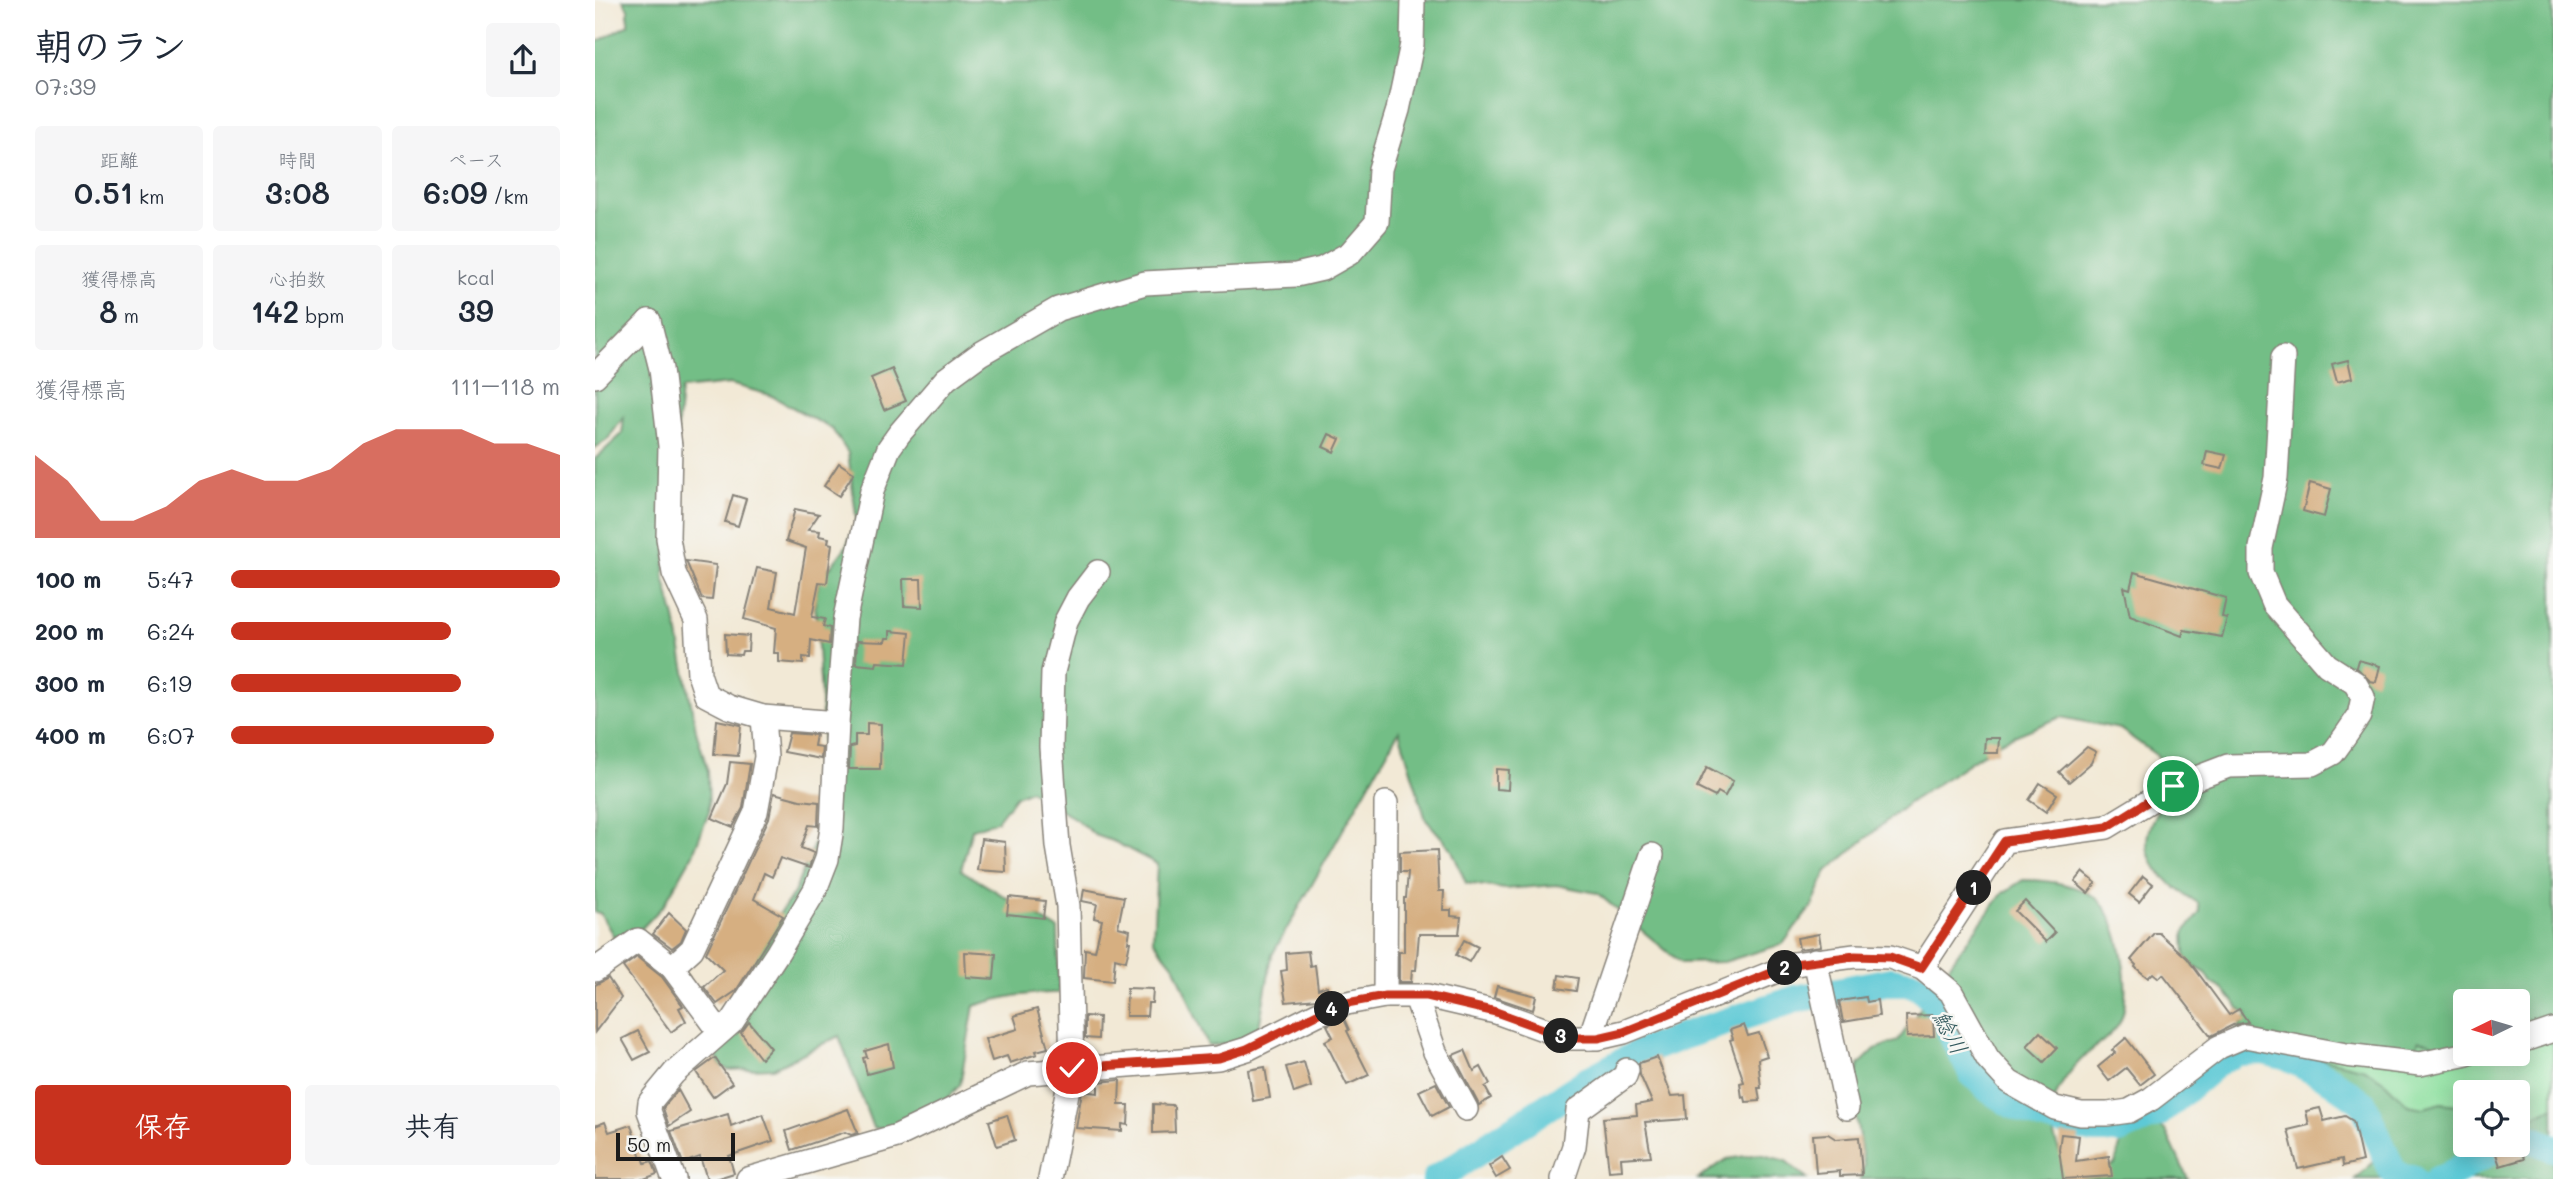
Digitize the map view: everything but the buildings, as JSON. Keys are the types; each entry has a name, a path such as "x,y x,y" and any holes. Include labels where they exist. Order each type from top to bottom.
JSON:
{"street":[{"path":"674,1179 649,1111 650,1102 674,1073 731,1022 815,890 827,859 832,828 845,618 872,491 889,448 946,379 980,354 1058,309 1145,283 1296,275 1322,269 1350,253 1377,222 1380,169 1398,110 1412,44 1413,0"},
{"path":"595,376 649,321 661,369 670,446 670,550 674,573 696,620 699,674 706,695 730,707 763,717 837,723"},
{"path":"1921,968 2005,841 2107,827 2173,786 2228,766 2312,764 2333,753 2359,716 2363,696 2355,683 2327,665 2274,604 2261,573 2262,548 2276,478 2283,357"},
{"path":"1050,1179 1072,1068 1068,906 1058,846 1051,747 1053,672 1066,621 1078,598 1098,572"},
{"path":"672,967 692,949 756,813 766,757 763,717"},
{"path":"1385,996 1386,803"},
{"path":"1590,1038 1652,855"},
{"path":"595,970 638,940 672,967 720,1032"},
{"path":"748,1179 897,1136 1028,1073 1219,1058 1247,1049 1317,1014 1347,1003 1385,996 1427,996 1496,1012 1568,1038 1590,1038 1624,1032 1794,964 1855,956 1890,957 1921,968 1951,992 1988,1059 2009,1082 2055,1108 2081,1114 2129,1111 2151,1099 2218,1047 2245,1036 2346,1055 2420,1065 2453,1057"},
{"path":"1815,960 1847,1108"},
{"path":"1416,997 1435,1052 1466,1109"},
{"path":"2531,1037 2553,1030"},
{"path":"1563,1179 1574,1146 1578,1110 1625,1076 1627,1070"}],"green space":[{"path":"623,0 2553,0 2553,1032 2531,1035 2531,989 2453,989 2453,1051 2443,1054 2429,1042 2420,1040 2410,1053 2233,1036 2248,1014 2239,1008 2224,990 2212,983 2206,973 2191,965 2185,955 2184,933 2200,912 2198,903 2164,878 2148,851 2151,824 2180,776 2120,729 2061,717 2002,741 1907,804 1827,871 1812,906 1783,944 1724,962 1681,963 1597,893 1556,885 1505,889 1466,883 1451,848 1426,820 1399,731 1272,955 1258,1033 1234,1043 1208,1046 1175,967 1153,940 1157,864 1115,842 1095,835 1030,790 1016,796 997,821 972,829 961,870 1058,929 1059,993 1016,996 974,1006 960,1085 943,1103 891,1129 873,1128 839,1036 773,1068 728,1070 720,1065 716,1054 727,1003 754,950 794,893 816,839 823,730 815,599 819,582 845,548 857,523 848,453 832,429 770,395 730,384 681,389 664,577 675,618 696,730 708,772 709,812 693,854 664,905 641,929 614,937 600,913 595,913 595,459 622,434 624,417 607,440 595,448 595,43 628,25 628,9"},
{"path":"2023,880 2061,884 2080,889 2096,898 2112,922 2123,958 2125,996 2119,1024 2074,1068 2056,1095 2052,1124 2061,1155 2071,1172 2095,1174 2115,1164 2125,1127 2154,1121 2166,1131 2188,1179 1860,1179 1864,1165 1852,1096 1859,1065 1875,1049 1898,1041 2003,893"},
{"path":"2553,961 2553,1179 2396,1179 2377,1151 2358,1113 2311,1075 2281,1059 2258,1055 2253,1030"},
{"path":"2269,1046 2365,1069 2385,1082 2408,1105 2424,1108 2441,1103 2453,1104 2453,1157 2530,1157 2530,1118 2553,1107 2553,1179 2355,1179 2375,1161 2370,1131 2359,1107 2334,1087 2295,1071"},
{"path":"1759,1154 1786,1161 1807,1179 1698,1179 1727,1159"}],"waterway":[{"name":"鯰川","path":"1436,1179 1590,1079 1639,1053 1796,999 1891,981 1913,984 1923,989 1934,1001 1972,1073 1990,1090 2013,1105 2041,1117 2093,1130 2119,1130 2159,1113 2218,1062 2237,1052 2263,1051 2287,1057 2331,1080 2363,1103 2392,1170 2402,1178 2412,1179"},
{"name":"鯰川","path":"2530,1138 2553,1148"},
{"name":"鯰川","path":"2438,1179 2480,1157"}],"route":[{"path":"1072,1068 1219,1058 1247,1049 1317,1014 1347,1003 1385,996 1427,996 1496,1012 1568,1038 1598,1038 1624,1032 1794,964 1855,956 1890,957 1921,968 2005,841 2107,827 2173,786"}]}
